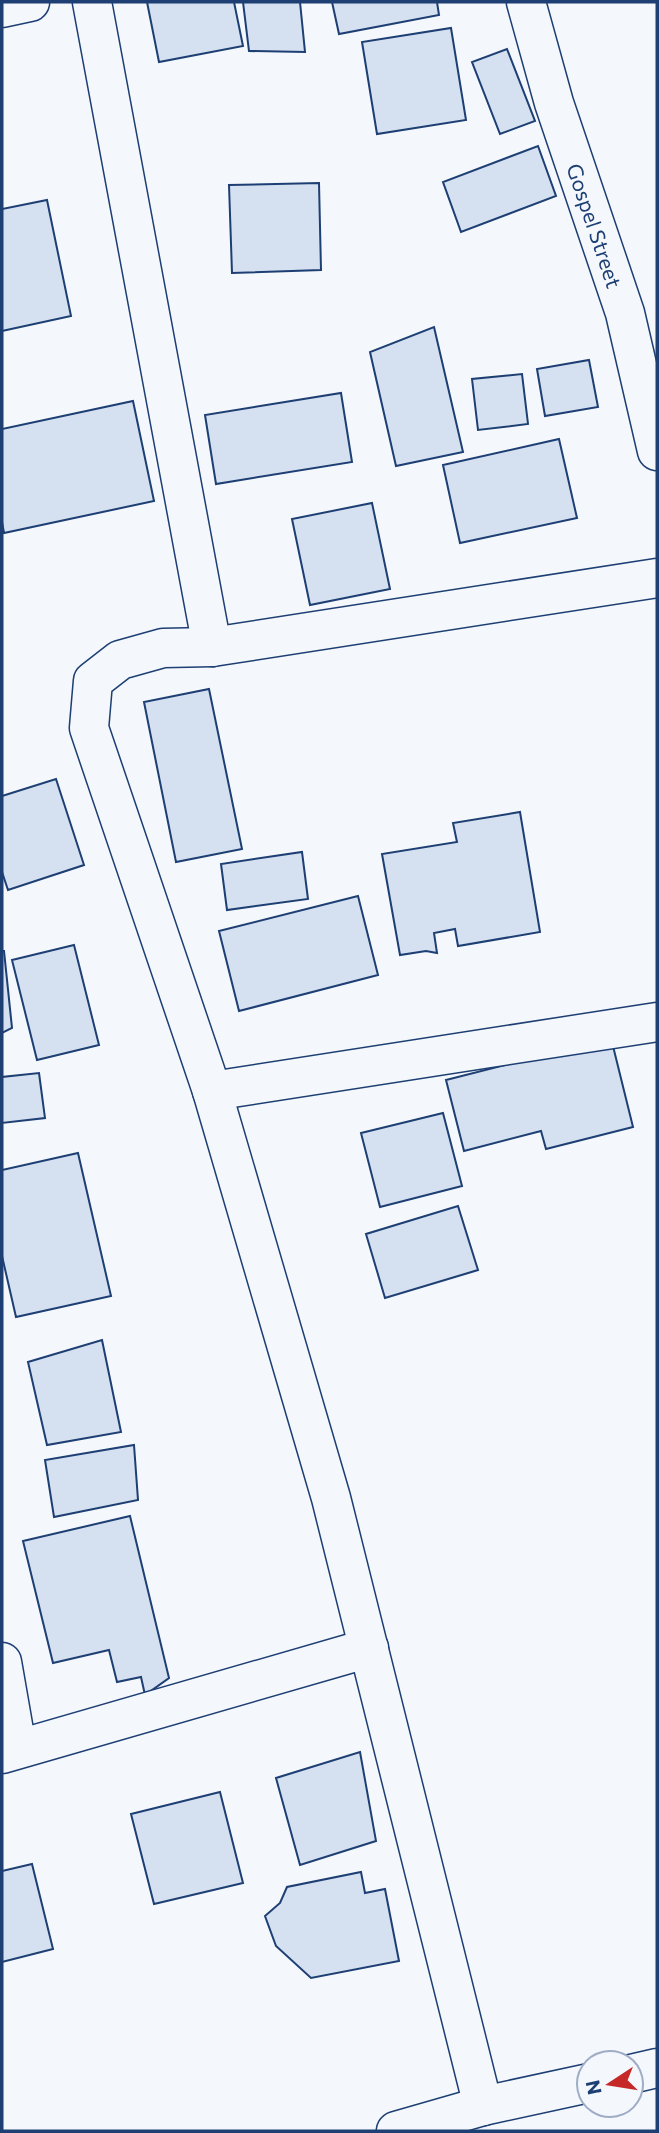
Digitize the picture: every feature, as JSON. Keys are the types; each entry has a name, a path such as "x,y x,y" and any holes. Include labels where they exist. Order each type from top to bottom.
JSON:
{"street":[{"path":"2,8 30,2"},
{"path":"92,2 212,647"},
{"name":"Gospel Street","path":"526,2 554,103 625,313 657,451"},
{"path":"483,2106 331,1498 212,1090 89,728 93,681 120,660 163,649 212,647 657,578"},
{"path":"212,1090 657,1022"},
{"path":"2,1662 9,1751 369,1648"},
{"path":"396,2131 483,2106 575,2086"}],"building":[{"path":"147,2 234,2 243,46 159,62"},
{"path":"243,2 300,2 305,52 249,51"},
{"path":"332,2 437,2 439,15 339,34"},
{"path":"451,28 466,120 377,134 362,42"},
{"path":"507,49 535,121 500,134 472,62"},
{"path":"538,146 556,196 461,232 443,182"},
{"path":"319,183 321,270 232,273 229,185"},
{"path":"47,200 71,316 2,331 2,209"},
{"path":"434,327 463,452 396,466 370,352"},
{"path":"589,360 598,407 545,416 537,369"},
{"path":"522,374 528,424 478,430 472,379"},
{"path":"341,393 352,462 216,484 205,415"},
{"path":"133,401 154,501 4,533 2,429"},
{"path":"559,439 577,518 460,543 443,465"},
{"path":"372,503 390,589 310,605 292,519"},
{"path":"209,689 242,849 176,862 144,702"},
{"path":"56,779 84,865 8,890 2,872 2,796"},
{"path":"520,812 540,932 458,946 455,929 434,933 437,953 426,951 400,955 382,854 457,842 453,823"},
{"path":"302,852 308,899 227,910 221,864"},
{"path":"358,896 378,975 239,1011 219,931"},
{"path":"74,945 99,1045 37,1060 12,960"},
{"path":"2,951 12,1028 2,1033"},
{"path":"611,1038 633,1127 546,1149 541,1131 464,1151 446,1080"},
{"path":"39,1073 45,1118 2,1123 2,1077"},
{"path":"443,1113 462,1186 380,1207 361,1133"},
{"path":"78,1153 111,1296 16,1317 2,1256 2,1170"},
{"path":"458,1206 478,1270 385,1298 366,1234"},
{"path":"102,1340 121,1432 47,1445 28,1362"},
{"path":"134,1445 138,1500 54,1517 45,1460"},
{"path":"130,1516 169,1678 145,1695 141,1677 117,1682 109,1650 53,1663 23,1541"},
{"path":"360,1752 376,1841 300,1865 276,1778"},
{"path":"220,1792 243,1883 154,1904 131,1814"},
{"path":"32,1864 53,1949 2,1962 2,1871"},
{"path":"361,1872 365,1893 385,1889 399,1961 311,1978 276,1946 265,1916 280,1903 287,1887"}]}
